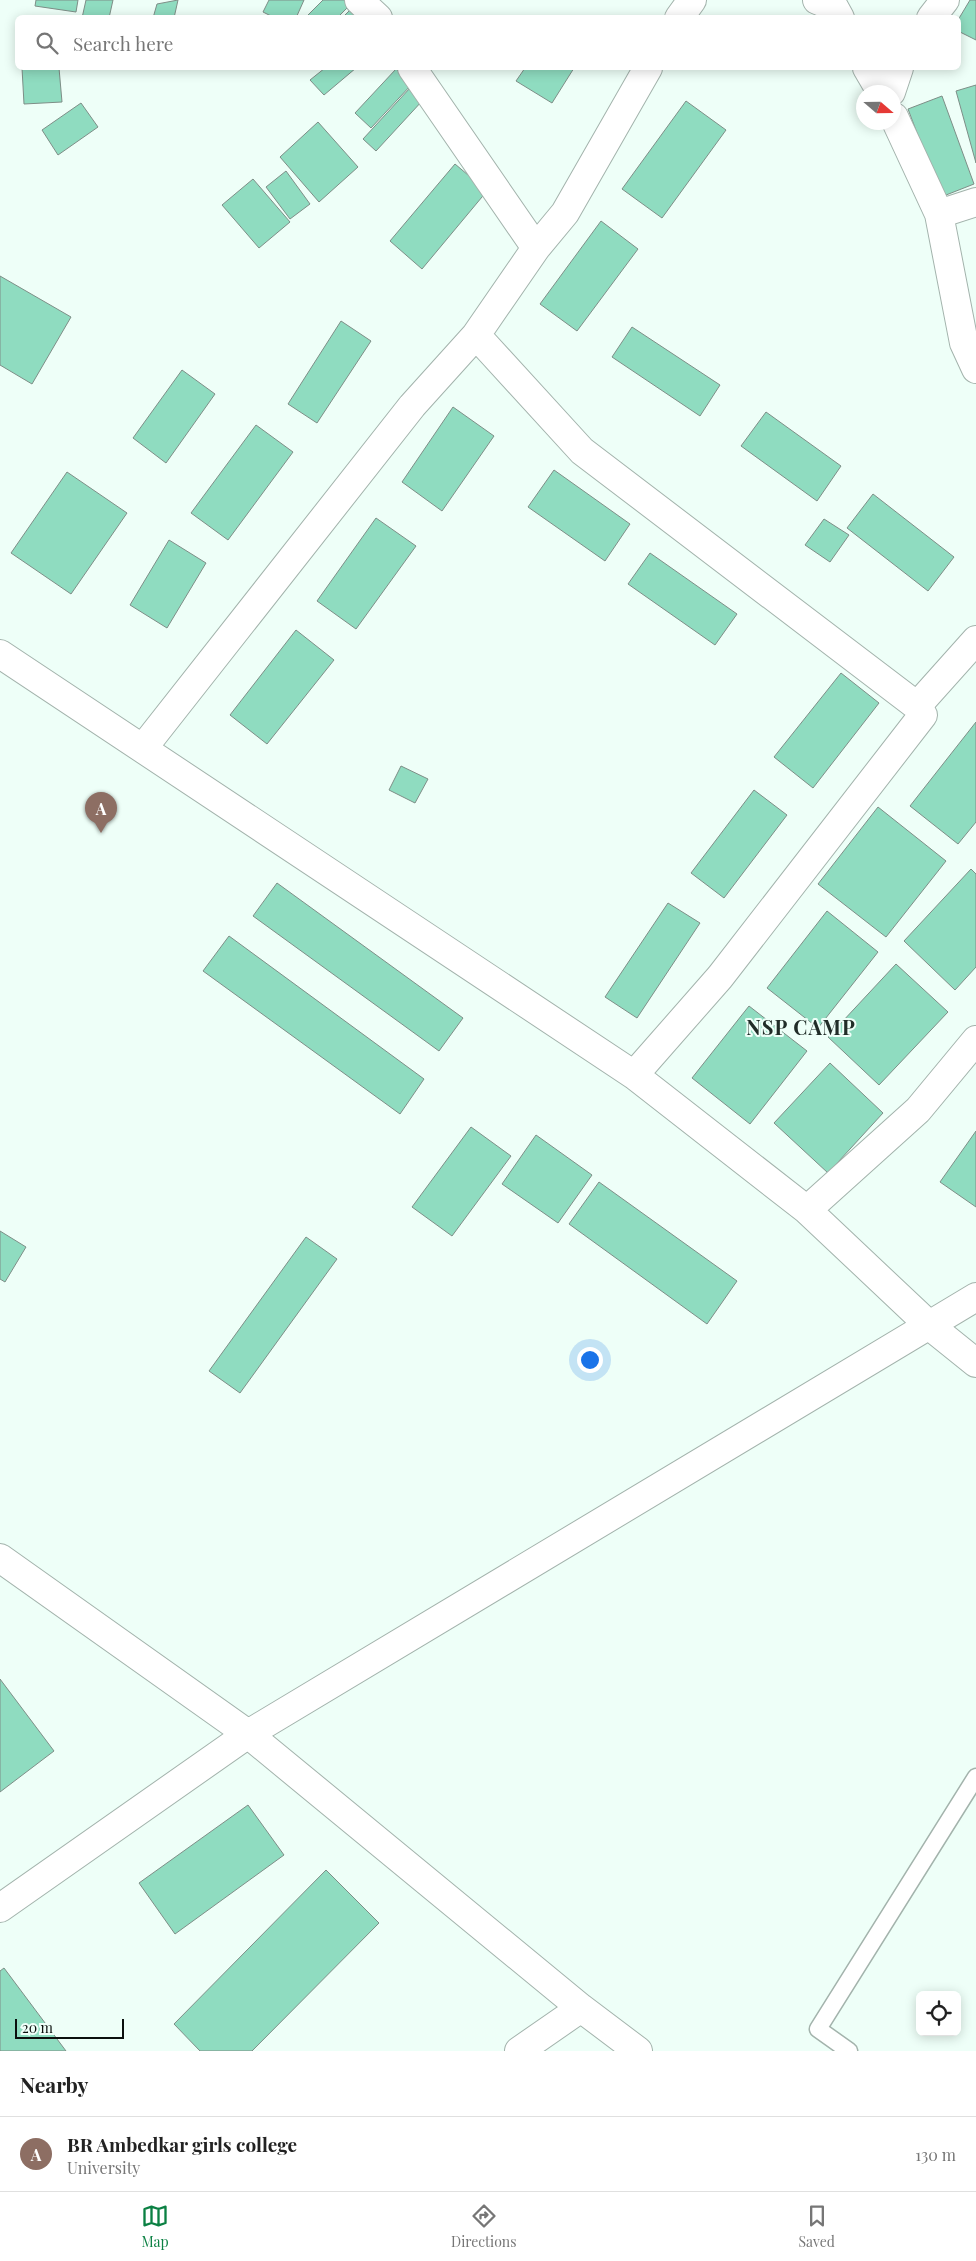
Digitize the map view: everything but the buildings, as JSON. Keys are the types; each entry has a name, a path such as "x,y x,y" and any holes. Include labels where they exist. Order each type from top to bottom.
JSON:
{"street":[{"path":"681,15 692,0"},
{"path":"817,0 834,7 838,15"},
{"path":"933,15 945,0"},
{"path":"413,70 536,248"},
{"path":"143,748 412,406 476,335 536,248 565,213 647,70"},
{"path":"868,70 877,85"},
{"path":"893,85 898,70"},
{"path":"900,130 939,214 964,343 976,369"},
{"path":"939,214 976,202"},
{"path":"476,335 582,451 918,706 923,715 720,977 634,1075"},
{"path":"918,706 976,640"},
{"path":"0,654 634,1075 808,1210 930,1326 976,1363"},
{"path":"808,1210 918,1110 976,1040"},
{"path":"0,1908 248,1734 976,1297"},
{"path":"0,1558 248,1734 582,2008 638,2051"},
{"path":"519,2051 582,2008"}],"lane":[{"path":"849,2051 818,2029 976,1777"}],"place":[{"name":"BR Ambedkar girls college","path":"101,833"}],"district":[{"name":"NSP CAMP","path":"801,1028"}]}
